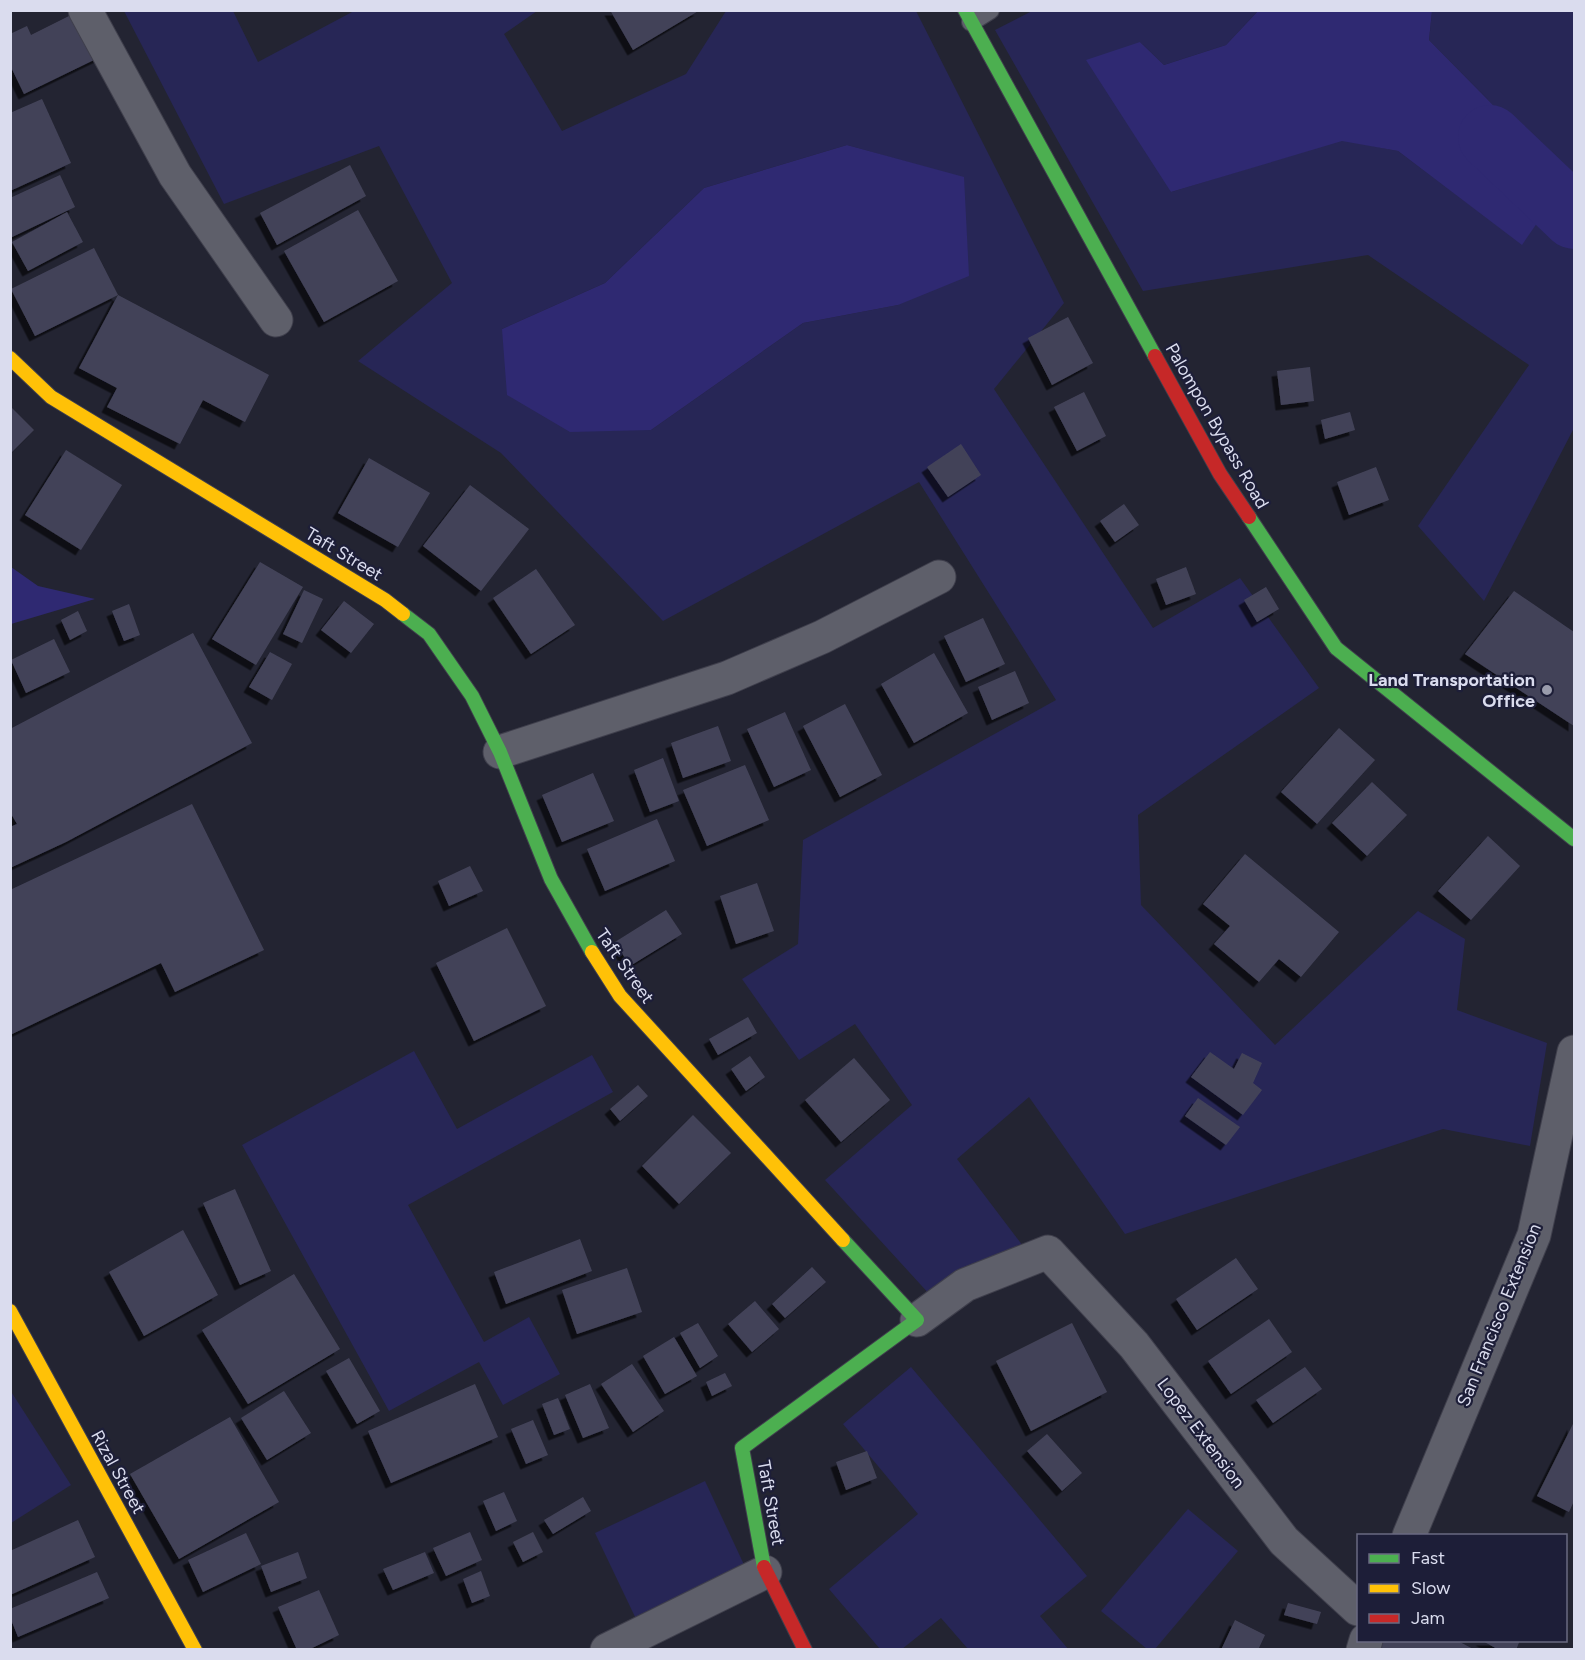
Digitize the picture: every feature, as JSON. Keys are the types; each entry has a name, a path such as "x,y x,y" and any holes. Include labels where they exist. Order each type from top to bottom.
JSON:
{"street":[{"path":"85,10 175,174 276,320"},
{"name":"Palompon Bypass Road","path":"968,16 1220,474 1336,648 1575,839"},
{"name":"Taft Street","path":"10,358 51,397 385,600 429,634 472,696 500,752 551,879 578,930 620,996 917,1320 742,1448 765,1572 805,1650"},
{"path":"500,752 727,678 822,637 939,577"},
{"name":"San Francisco Extension","path":"1410,1534 1534,1235 1575,1052"},
{"name":"Lopez Extension","path":"917,1320 965,1285 1048,1252 1134,1345 1284,1541 1357,1607"},
{"name":"Rizal Street","path":"10,1311 195,1650"},
{"path":"607,1650 765,1572"}],"lane":[{"path":"968,16 990,10"}],"shaded area":[{"path":"124,11 233,11 258,62 354,11 537,11 504,34 562,131 686,74 726,11 916,11 1064,303 994,389 1153,628 1240,578 1319,688 1138,815 1141,905 1275,1045 1418,911 1465,939 1457,1010 1547,1043 1530,1146 1443,1129 1125,1234 1029,1097 957,1159 1026,1250 931,1296 825,1180 912,1105 855,1024 799,1060 742,979 798,944 803,840 1056,700 919,482 663,621 501,453 358,361 452,283 379,146 224,204","holes":["847,145 964,178 898,305 803,323 651,430 502,329 605,283 704,188"]},
{"path":"1032,11 1258,11 1226,45 1164,65 1140,42 1171,192 1342,140 1398,151 1522,244 1567,180 1429,40 1432,11 1574,11 1574,428 1484,601 1418,526 1529,365 1368,255 1143,291 995,30"},
{"path":"1258,11 1432,11 1429,40 1567,180 1522,245 1398,151 1342,141 1171,192 1086,60 1140,42 1164,65 1226,45"},
{"path":"847,145 964,177 969,276 898,305 803,323 651,430 570,432 507,395 502,329 605,283 704,188"},
{"path":"11,567 38,586 95,599 11,624"},
{"path":"414,1051 457,1129 592,1055 613,1092 408,1205 484,1342 529,1317 560,1374 503,1405 479,1362 389,1411 242,1145"},
{"path":"911,1367 1087,1576 1040,1616 1069,1650 968,1649 941,1618 902,1649 880,1649 829,1589 918,1514 843,1424"},
{"path":"10,1390 71,1485 11,1523 10,1523"},
{"path":"705,1481 746,1569 637,1621 595,1533"},
{"path":"1188,1509 1238,1551 1155,1649 1147,1649 1101,1611"}],"building":[{"path":"610,10 700,10 633,50"},
{"path":"77,12 100,57 24,94 10,65 10,34 27,26 31,35"},
{"path":"42,99 71,163 10,191 10,113"},
{"path":"350,165 366,196 277,245 260,213"},
{"path":"60,175 75,207 10,238 10,198"},
{"path":"358,210 398,281 324,322 284,251"},
{"path":"67,212 83,242 28,271 12,242"},
{"path":"94,248 118,295 35,336 11,289"},
{"path":"118,295 269,375 245,422 203,400 180,444 107,407 117,388 79,368"},
{"path":"1068,317 1093,363 1052,385 1028,338"},
{"path":"1310,367 1314,401 1281,405 1277,371"},
{"path":"1084,392 1106,436 1077,451 1054,407"},
{"path":"10,406 34,430 10,454"},
{"path":"1350,412 1355,430 1325,439 1321,420"},
{"path":"961,444 981,475 948,497 927,467"},
{"path":"66,450 122,485 81,550 25,515"},
{"path":"369,458 430,493 398,547 338,513"},
{"path":"1376,467 1389,500 1349,515 1337,482"},
{"path":"470,485 529,529 481,591 423,546"},
{"path":"1124,504 1139,525 1115,542 1100,521"},
{"path":"260,562 303,587 256,665 212,639"},
{"path":"1186,567 1196,594 1166,605 1156,579"},
{"path":"536,569 575,625 531,654 493,598"},
{"path":"1266,587 1279,609 1257,622 1244,600"},
{"path":"304,590 323,599 302,643 283,634"},
{"name":"Land Transportation Office","path":"1514,591 1574,632 1574,726 1465,654"},
{"path":"344,601 374,624 351,653 321,630"},
{"path":"129,604 140,635 124,641 112,611"},
{"path":"78,611 87,631 70,640 61,620"},
{"path":"983,618 1005,664 966,682 944,636"},
{"path":"193,633 252,743 66,842 10,868 10,827 17,824 10,812 10,729"},
{"path":"54,639 70,672 26,693 11,660"},
{"path":"270,652 292,664 272,700 249,687"},
{"path":"934,653 968,713 914,743 881,684"},
{"path":"1015,671 1029,703 992,720 978,687"},
{"path":"845,704 882,775 840,797 803,726"},
{"path":"785,712 811,770 774,787 747,729"},
{"path":"718,726 731,761 683,778 671,743"},
{"path":"1339,728 1375,760 1317,824 1281,792"},
{"path":"663,758 679,801 650,812 634,770"},
{"path":"745,765 769,820 707,846 683,790"},
{"path":"593,773 614,821 562,842 542,795"},
{"path":"1372,782 1407,815 1367,856 1332,823"},
{"path":"192,804 264,950 175,992 161,963 10,1035 10,890"},
{"path":"657,819 675,861 605,891 587,849"},
{"path":"1488,836 1520,866 1471,920 1438,891"},
{"path":"1245,854 1339,932 1301,977 1279,959 1259,982 1214,944 1230,926 1203,904"},
{"path":"470,866 483,891 449,906 438,881"},
{"path":"757,883 774,931 736,944 720,896"},
{"path":"666,910 682,934 630,966 615,942"},
{"path":"507,928 546,1006 474,1041 436,963"},
{"path":"748,1017 757,1033 718,1055 709,1039"},
{"path":"1210,1052 1234,1069 1242,1053 1262,1063 1253,1083 1262,1090 1243,1115 1191,1077"},
{"path":"750,1056 765,1077 746,1091 731,1069"},
{"path":"854,1058 890,1100 841,1142 805,1100"},
{"path":"638,1085 648,1096 620,1121 610,1109"},
{"path":"1198,1098 1240,1127 1226,1145 1185,1116"},
{"path":"693,1115 731,1153 679,1204 642,1166"},
{"path":"235,1189 271,1271 240,1285 203,1203"},
{"path":"183,1230 218,1295 144,1336 109,1272"},
{"path":"580,1239 592,1271 506,1304 494,1272"},
{"path":"1236,1258 1258,1289 1197,1330 1176,1299"},
{"path":"812,1267 826,1282 785,1318 772,1304"},
{"path":"627,1268 642,1312 577,1334 562,1290"},
{"path":"294,1274 340,1349 248,1404 202,1330"},
{"path":"755,1301 779,1329 752,1352 728,1324"},
{"path":"1269,1319 1292,1352 1231,1394 1208,1361"},
{"path":"698,1323 718,1356 700,1368 680,1333"},
{"path":"1072,1323 1107,1392 1031,1431 996,1361"},
{"path":"674,1337 697,1376 665,1394 643,1356"},
{"path":"349,1358 380,1411 357,1424 326,1371"},
{"path":"632,1364 664,1411 633,1432 601,1384"},
{"path":"1305,1367 1322,1389 1273,1423 1256,1400"},
{"path":"725,1373 732,1386 712,1396 706,1382"},
{"path":"475,1384 498,1437 391,1483 368,1431"},
{"path":"590,1384 609,1428 583,1438 565,1395"},
{"path":"284,1391 311,1433 267,1460 241,1418"},
{"path":"558,1398 570,1429 554,1435 542,1404"},
{"path":"230,1417 279,1502 179,1559 130,1474"},
{"path":"533,1420 548,1455 526,1464 511,1429"},
{"path":"1573,1424 1574,1501 1569,1512 1537,1496"},
{"path":"1047,1434 1082,1473 1062,1491 1027,1451"},
{"path":"867,1451 877,1478 846,1490 836,1462"},
{"path":"504,1492 517,1521 496,1531 483,1501"},
{"path":"583,1497 591,1511 553,1534 544,1520"},
{"path":"78,1520 95,1557 10,1595 10,1551"},
{"path":"470,1532 482,1560 446,1576 433,1548"},
{"path":"533,1532 543,1552 523,1562 513,1542"},
{"path":"246,1533 261,1564 203,1592 188,1560"},
{"path":"298,1552 307,1578 271,1592 261,1566"},
{"path":"425,1552 434,1573 393,1590 383,1569"},
{"path":"481,1571 490,1596 472,1603 463,1579"},
{"path":"97,1572 109,1598 18,1637 10,1617 10,1609"},
{"path":"319,1590 339,1635 308,1650 297,1650 278,1607"},
{"path":"1288,1603 1321,1612 1317,1624 1284,1615"},
{"path":"1235,1620 1265,1635 1258,1650 1221,1650"},
{"path":"1381,1642 1460,1642 1475,1650 1378,1650"},
{"path":"1485,1642 1519,1642 1516,1650 1499,1650"}],"waterway":[{"path":"1490,137 1574,217"}],"traffic: fast":[{"path":"965,10 1155,356"},
{"path":"1249,517 1336,648 1574,839"},
{"path":"403,614 429,634 472,696 500,752 551,879 592,952"},
{"path":"764,1567 742,1448 917,1320 843,1240"}],"traffic: slow":[{"path":"10,358 51,397 385,600 403,614"},
{"path":"592,952 620,996 843,1240"},
{"path":"10,1311 195,1650"}],"traffic: jam":[{"path":"1155,356 1220,474 1249,517"},
{"path":"764,1567 805,1650"}],"place":[{"name":"Land Transportation Office","path":"1547,690"}]}
